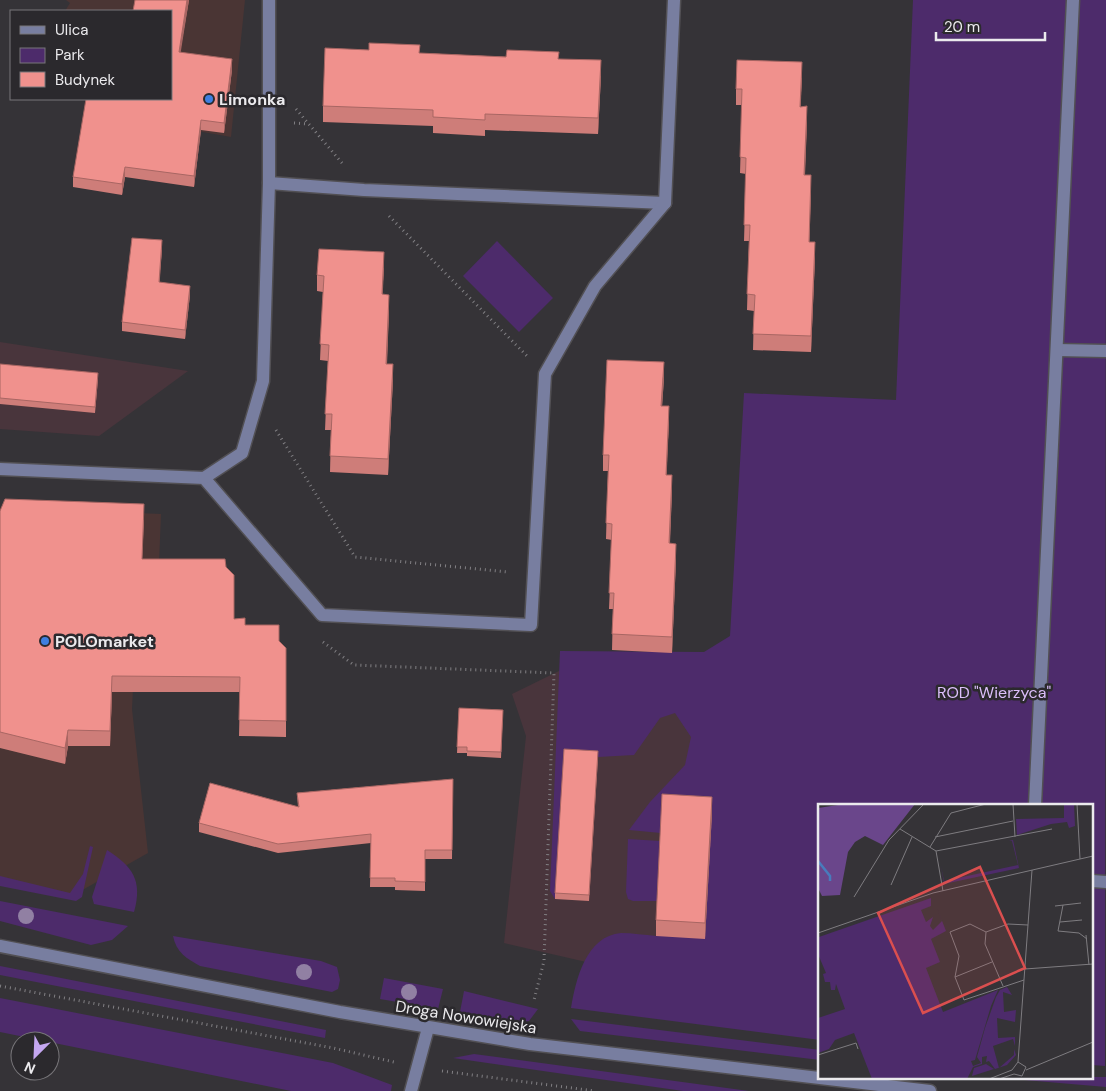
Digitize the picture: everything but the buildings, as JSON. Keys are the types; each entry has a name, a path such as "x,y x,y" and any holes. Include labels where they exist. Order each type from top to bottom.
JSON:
{"street":[{"path":"0,469 204,478 242,453 264,381 269,183 270,0"},
{"path":"204,478 322,615 531,625 545,374 595,286 665,203 674,0"},
{"path":"1035,804 1073,0"},
{"path":"269,183 364,190 665,203"},
{"path":"1057,350 1106,351"},
{"name":"Droga Nowowiejska","path":"0,946 428,1028 543,1046 818,1078"},
{"path":"411,1091 428,1028"},
{"name":"Droga Nowowiejska","path":"818,1078 930,1091"}],"path":[{"path":"269,78 364,190 545,374"},
{"path":"274,427 355,557 534,574"},
{"path":"534,1000 544,961 554,673"},
{"path":"0,986 333,1048 390,1062"},
{"path":"435,1070 595,1091"}],"shaded area":[{"path":"66,0 245,0 231,137 169,126 181,61 172,10 66,10 70,3"},
{"path":"0,342 188,371 99,436 0,429"},
{"path":"0,507 161,514 156,640 134,667 132,709 148,853 70,897 0,880"},
{"path":"561,670 727,677 708,990 504,943 526,736 512,694"}],"green space":[{"name":"ROD \"Wierzyca\"","path":"913,0 1106,0 1105,1066 1094,1065 1094,804 818,804 818,1040 571,1008 580,972 591,950 599,942 609,936 621,933 656,936 661,833 629,830 650,802 685,765 691,737 675,713 660,718 634,755 598,757 564,755 555,899 550,891 560,651 704,652 730,636 744,393 896,400"},
{"path":"497,241 553,298 519,332 463,276"},
{"path":"628,839 660,841 657,901 633,901 628,899 626,892"},
{"path":"90,846 93,847 82,897 76,901 0,886 0,876 70,893 83,874"},
{"path":"107,850 123,862 133,875 137,891 134,912 94,904 92,897"},
{"path":"0,901 128,926 112,940 91,945 0,921"},
{"path":"173,936 321,961 337,967 340,980 338,989 332,992 200,966 183,954 174,942"},
{"path":"0,966 326,1030 325,1038 0,975"},
{"path":"384,978 443,989 438,1009 380,999"},
{"path":"464,991 538,1009 529,1021 520,1023 460,1012"},
{"path":"0,998 333,1063 392,1085 391,1091 291,1091 60,1044 60,1031 10,1031 10,1034 0,1032"},
{"path":"571,1019 818,1050 818,1060 580,1031"},
{"path":"474,1054 749,1091 683,1091 453,1058"},
{"path":"1106,1077 1106,1087 1000,1078"}],"place":[{"name":"Limonka","path":"209,99"},
{"name":"POLOmarket","path":"45,641"}]}
